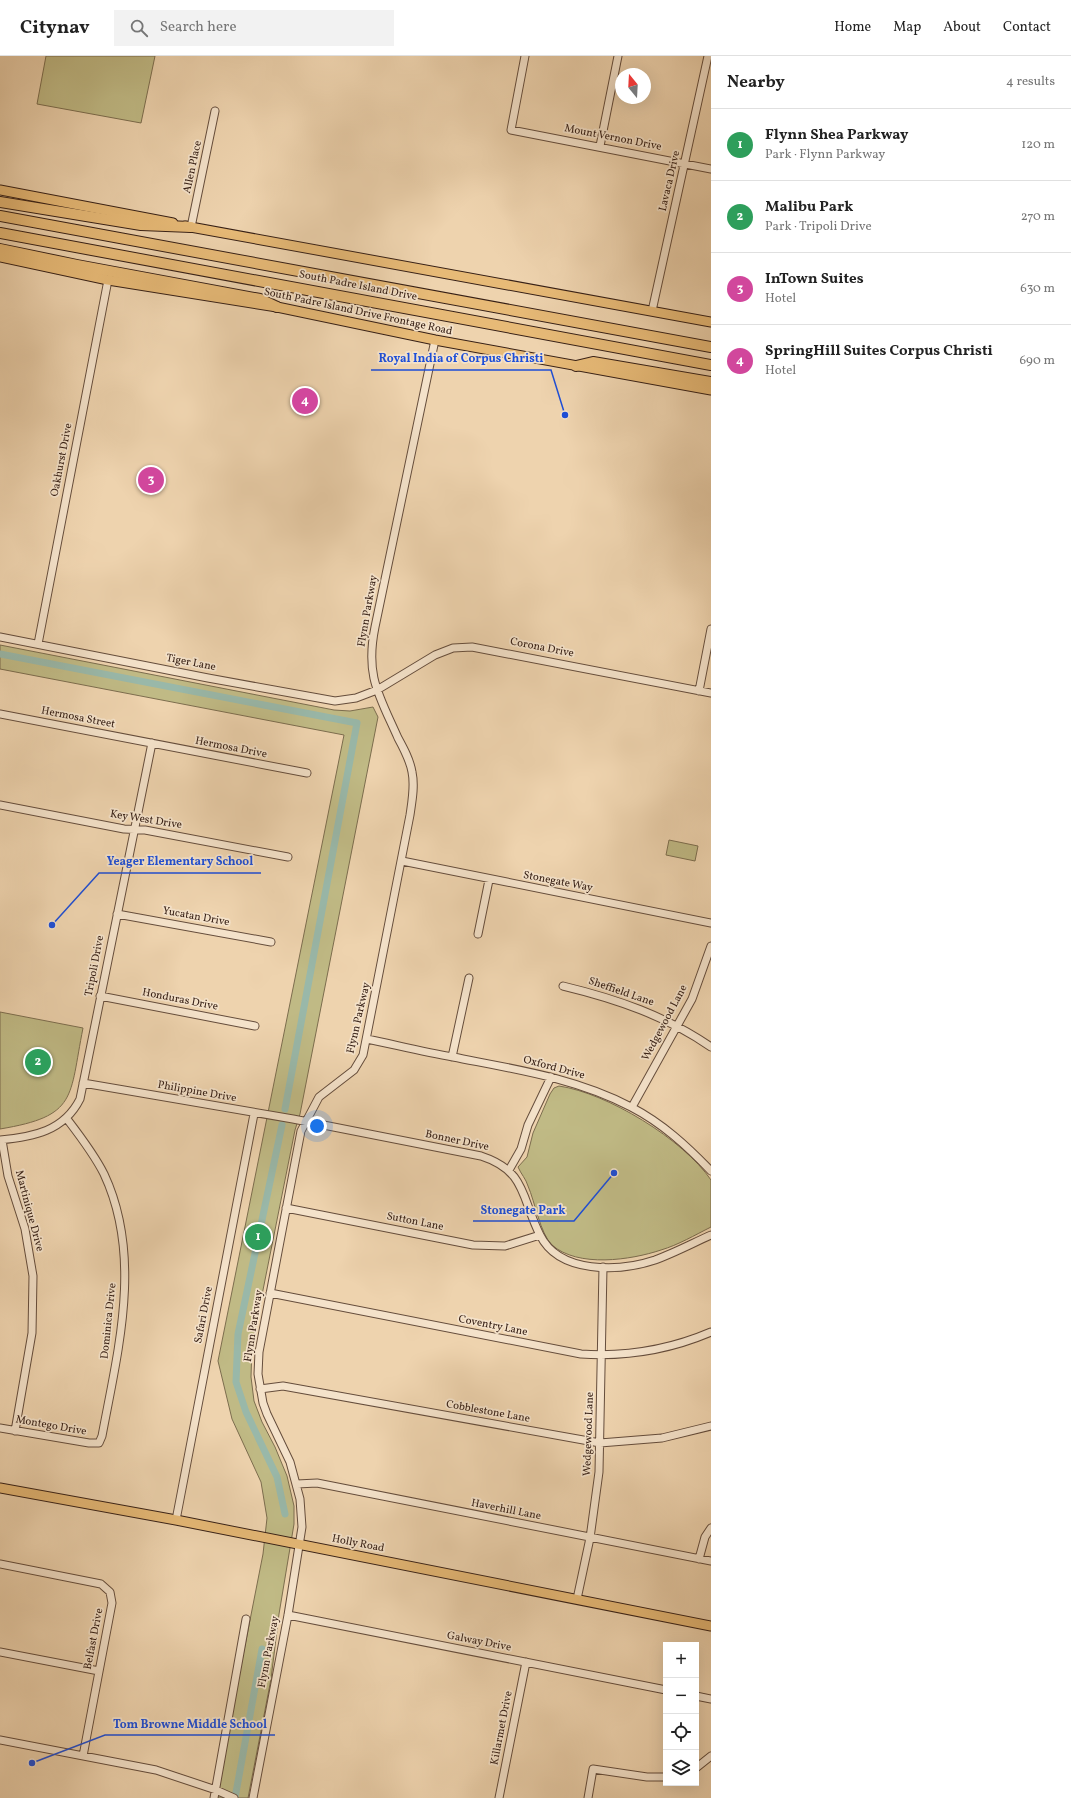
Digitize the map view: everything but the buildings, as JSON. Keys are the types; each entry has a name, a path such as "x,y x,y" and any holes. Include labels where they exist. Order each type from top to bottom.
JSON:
{"highway":[{"path":"0,202 141,225 191,227"},
{"name":"South Padre Island Drive","path":"0,216 711,347"},
{"name":"South Padre Island Drive","path":"0,233 170,263 711,365"},
{"path":"0,249 260,299 277,307"},
{"path":"576,366 593,362 711,382"}],"main road":[{"path":"0,190 191,227 711,322"},
{"name":"South Padre Island Drive Frontage Road","path":"0,257 108,280 277,307 435,340 711,390"},
{"name":"Holly Road","path":"0,1488 176,1520 711,1626"}],"street":[{"name":"Mount Vernon Drive","path":"526,56 511,130 600,146 711,169"},
{"path":"600,146 618,56"},
{"name":"Lavaca Drive","path":"652,311 686,164 708,56"},
{"name":"Allen Place","path":"191,227 215,111"},
{"name":"Oakhurst Drive","path":"38,644 108,280"},
{"name":"Flynn Parkway","path":"253,1798 288,1615 300,1545 302,1514 297,1484 290,1462 267,1414 260,1389 258,1374 259,1352 301,1131 319,1097 358,1065 367,1039 402,861 414,791 412,772 409,761 377,690 372,671 372,641 435,340"},
{"path":"699,691 711,629"},
{"name":"Tiger Lane","path":"0,637 208,678 335,701 356,698 377,690"},
{"name":"Corona Drive","path":"377,690 435,655 453,648 472,647 711,693"},
{"name":"Hermosa Street","path":"0,714 152,743"},
{"name":"Hermosa Drive","path":"152,743 307,773"},
{"name":"Tripoli Drive","path":"1,1140 47,1131 67,1118 80,1099 116,914 152,743"},
{"name":"Key West Drive","path":"0,805 288,857"},
{"name":"Stonegate Way","path":"402,861 489,880 711,923"},
{"path":"478,934 489,880"},
{"name":"Yucatan Drive","path":"116,914 271,942"},
{"name":"Wedgewood Lane","path":"632,1107 692,999 711,946"},
{"path":"452,1057 469,978"},
{"name":"Sheffield Lane","path":"564,986 628,1004 677,1026 711,1047"},
{"name":"Honduras Drive","path":"100,996 255,1026"},
{"name":"Oxford Drive","path":"367,1039 551,1077 585,1087 632,1107 685,1144 711,1171"},
{"path":"509,1170 521,1149 528,1125 551,1077"},
{"name":"Philippine Drive","path":"83,1083 306,1122"},
{"name":"Safari Drive","path":"176,1520 254,1114"},
{"name":"Dominica Drive","path":"67,1118 85,1143 104,1174 116,1210 124,1253 124,1295 122,1321 102,1436 99,1443"},
{"name":"Bonner Drive","path":"306,1122 481,1156 494,1160 509,1170 516,1177 523,1190 540,1235 546,1246 555,1255 567,1261 603,1267 636,1264 656,1260 711,1235"},
{"name":"Martinique Drive","path":"1,1140 8,1176 24,1229 33,1276 32,1333 15,1431"},
{"name":"Sutton Lane","path":"286,1208 473,1245 505,1246 540,1235"},
{"name":"Wedgewood Lane","path":"577,1599 590,1538 597,1495 600,1443 603,1267"},
{"name":"Coventry Lane","path":"270,1293 551,1349 602,1356 651,1351 676,1345 711,1332"},
{"name":"Cobblestone Lane","path":"260,1389 283,1386 600,1443 662,1438 711,1426"},
{"name":"Montego Drive","path":"0,1428 89,1444 99,1443"},
{"name":"Haverhill Lane","path":"297,1484 317,1483 711,1561"},
{"path":"699,1558 705,1537 711,1528"},
{"name":"Belfast Drive","path":"0,1564 101,1584 106,1586 110,1592 112,1603 83,1756"},
{"name":"Galway Drive","path":"288,1615 663,1689"},
{"path":"214,1798 246,1619"},
{"path":"0,1652 99,1671"},
{"name":"Killarmet Drive","path":"499,1798 526,1662"},
{"path":"699,1697 711,1699"},
{"path":"0,1740 156,1770 216,1790 234,1798"},
{"path":"699,1766 711,1756"},
{"path":"588,1798 593,1769 647,1777 663,1777"}],"shaded area":[{"path":"46,56 155,56 141,123 37,104"},
{"path":"0,645 334,710 350,711 373,707 378,717 300,1114 295,1130 252,1345 251,1377 254,1401 287,1476 294,1506 294,1524 279,1614 271,1679 248,1798 215,1798 263,1554 267,1518 261,1482 232,1419 218,1361 344,735 0,669"},
{"path":"669,840 698,846 695,861 666,855"},
{"path":"0,1012 83,1028 75,1071 66,1100 57,1110 44,1118 25,1124 0,1129"},
{"path":"559,1086 578,1090 621,1108 663,1134 682,1149 698,1164 711,1180 711,1227 667,1248 649,1254 620,1259 605,1260 576,1257 563,1252 552,1245 544,1233 531,1193 518,1167 527,1157 533,1133 550,1094 554,1088"}],"waterway":[{"path":"0,654 357,723 285,1109"},
{"path":"282,1125 238,1334 236,1382 246,1412 277,1477 285,1514"},
{"path":"235,1798 262,1649"}],"place":[{"name":"SpringHill Suites Corpus Christi","path":"305,401"},
{"name":"Royal India of Corpus Christi","path":"565,415"},
{"name":"InTown Suites","path":"151,480"},
{"name":"Yeager Elementary School","path":"52,925"},
{"name":"Malibu Park","path":"38,1062"},
{"name":"Stonegate Park","path":"614,1173"},
{"name":"Flynn Shea Parkway","path":"258,1237"},
{"name":"Tom Browne Middle School","path":"32,1763"}]}
